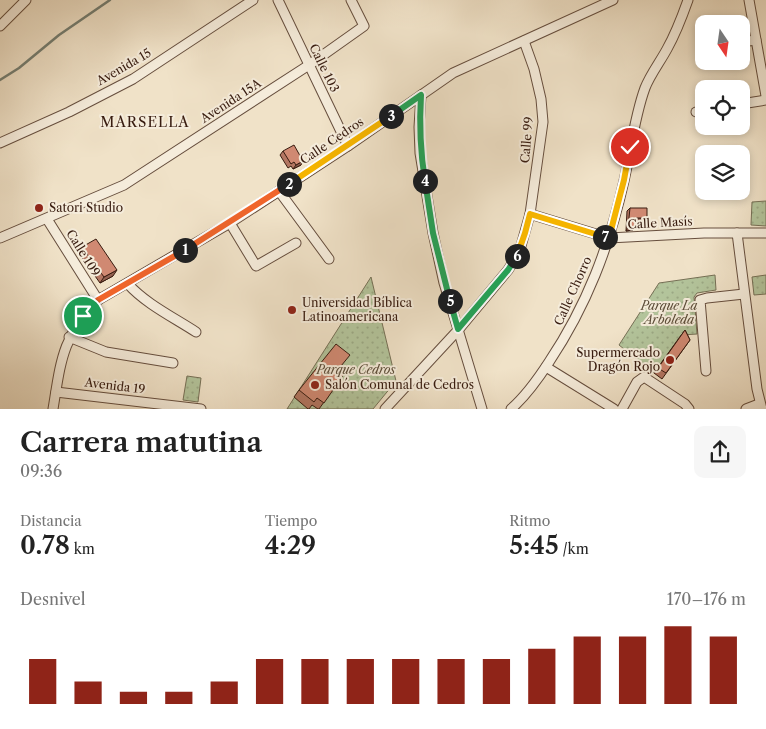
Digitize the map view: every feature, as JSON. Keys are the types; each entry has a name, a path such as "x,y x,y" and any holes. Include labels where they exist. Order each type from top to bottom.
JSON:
{"street":[{"name":"Avenida 15","path":"0,142 69,112 133,79 253,0"},
{"name":"Calle 103","path":"278,0 348,146"},
{"name":"Avenida 15A","path":"0,238 124,184 309,65 364,26 351,0"},
{"name":"Calle Cedros","path":"53,409 63,355 69,337 83,316 98,300 230,223 348,146 453,73 613,0"},
{"name":"Calle Chorro","path":"512,409 522,400 546,368 568,333 586,298 609,238 624,180 636,116 645,86 677,31 688,0"},
{"path":"749,0 766,98 750,102"},
{"path":"0,26 24,1"},
{"path":"750,41 756,40"},
{"name":"Calle 99","path":"385,409 458,329 508,270 519,254 530,214 543,122 541,99 534,69 524,41"},
{"path":"421,95 420,153 433,233 444,283 482,409"},
{"path":"280,191 329,259"},
{"name":"Calle Masís","path":"530,214 609,238 704,233 766,233"},
{"name":"Calle 109","path":"47,219 98,300"},
{"path":"230,223 256,266 296,243"},
{"path":"737,233 760,406 746,409"},
{"path":"128,284 154,305 196,332"},
{"path":"706,371 700,304 702,299 744,294"},
{"path":"69,337 106,352 174,364"},
{"path":"546,368 614,409"},
{"path":"622,409 637,382 642,377 647,378 689,409"},
{"name":"Avenida 19","path":"56,392 200,409"}],"green space":[{"path":"766,201 766,226 751,225 752,202"},
{"name":"Parque La Arboleda","path":"715,275 716,290 697,293 694,297 697,334 681,335 654,373 619,345 659,283"},
{"path":"766,275 766,294 754,295 752,277"},
{"name":"Parque Cedros","path":"371,277 396,381 373,409 287,409"},
{"path":"187,376 201,378 198,402 183,400"}],"building":[{"path":"294,145 303,161 296,165 294,162 291,164 283,151"},
{"path":"630,208 647,208 647,218 636,218 635,227 628,227"},
{"path":"96,239 117,270 104,277 82,247"},
{"name":"Supermercado Dragón Rojo","path":"685,330 690,340 666,373 658,368"},
{"name":"Salón Comunal de Cedros","path":"336,344 350,355 341,366 347,370 324,403 317,398 314,402 299,390"}],"waterway":[{"path":"0,80 19,68 59,35 110,0"}],"place":[{"name":"Satori Studio","path":"39,208"},
{"name":"Universidad Bíblica Latinoamericana","path":"292,310"},
{"name":"Supermercado Dragón Rojo","path":"670,360"},
{"name":"Salón Comunal de Cedros","path":"315,385"}],"district":[{"name":"MARSELLA","path":"145,122"}],"route":[{"path":"83,316 98,300 230,223 348,146 421,95 419,127 424,180 444,283 458,329 508,270 519,254 530,214 609,238 624,180 630,147"}]}
